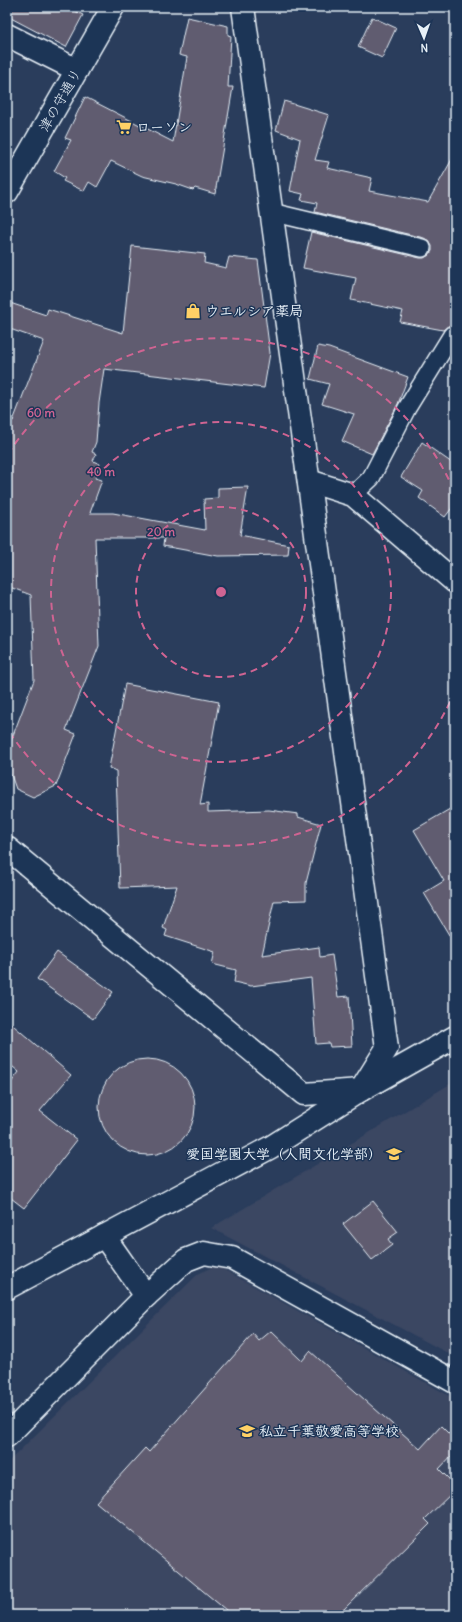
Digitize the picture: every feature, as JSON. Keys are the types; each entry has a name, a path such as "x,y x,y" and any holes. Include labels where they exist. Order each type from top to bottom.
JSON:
{"street":[{"name":"津の守通り","path":"7,192 114,7"},
{"path":"243,7 387,1048 361,1090"},
{"path":"7,35 78,70"},
{"path":"308,481 353,495 455,582"},
{"path":"7,848 304,1094 361,1090"},
{"path":"7,1288 271,1147 361,1090 455,1036"},
{"path":"104,1236 146,1296"},
{"path":"7,1436 146,1296 186,1260 204,1253 232,1258 455,1382"}],"lane":[{"path":"271,212 422,248"},
{"path":"353,495 371,478 407,408 452,335"}],"shaded area":[{"name":"愛国学園大学（人間文化学部）","path":"455,1081 455,1357 211,1228"},
{"name":"私立千葉敬愛高等学校","path":"216,1265 455,1399 455,1615 7,1615 7,1463 198,1274"}],"building":[{"path":"7,7 67,7 83,15 66,47 7,16"},
{"path":"187,17 228,26 228,35 231,36 228,87 233,87 215,194 195,188 193,190 176,184 142,176 111,161 97,187 89,182 84,191 63,181 65,178 54,171 71,140 65,138 85,97 173,142 187,57 179,55"},
{"path":"372,17 396,28 382,58 358,47"},
{"path":"284,101 329,115 315,160 329,162 327,168 372,178 369,191 428,202 455,154 455,326 448,326 443,330 400,322 403,311 351,300 356,278 303,268 311,232 420,258 424,258 429,255 432,251 432,246 429,241 424,238 315,212 317,203 301,200 303,194 290,191 300,139 276,130"},
{"path":"132,246 205,254 204,263 226,268 229,257 258,260 270,353 264,388 104,369 99,403 96,442 92,452 96,454 93,461 100,464 95,478 102,480 90,513 113,513 205,530 204,499 218,498 218,488 248,487 240,535 289,545 288,555 218,556 163,546 164,538 95,538 99,646 66,730 76,734 56,786 33,797 16,789 11,775 7,772 7,751 34,680 31,595 7,586 7,419 13,421 44,341 7,328 7,302 46,315 48,309 123,333"},
{"path":"318,346 329,348 408,377 398,404 372,454 342,441 354,414 322,404 329,384 310,379"},
{"path":"422,442 455,465 455,504 445,517 419,498 423,491 401,477"},
{"path":"125,684 219,702 200,805 208,804 208,812 269,810 298,814 298,817 321,824 306,883 306,900 274,901 262,955 319,947 320,957 332,955 338,997 349,996 352,1046 330,1047 329,1043 316,1044 311,978 251,986 234,982 236,970 212,964 215,952 165,936 167,930 163,928 177,886 120,888 116,771 109,768"},
{"path":"455,806 455,945 424,893 444,881 414,830"},
{"path":"57,952 113,992 93,1019 37,979"},
{"path":"7,1020 71,1075 40,1111 77,1140 24,1208 7,1195 7,1088 19,1072 7,1062"},
{"path":"147,1059 165,1063 181,1073 191,1089 195,1107 191,1125 181,1141 165,1151 147,1155 129,1151 113,1141 103,1125 99,1107 103,1089 113,1073 129,1063"},
{"path":"373,1201 398,1232 388,1239 392,1245 372,1260 343,1224"},
{"path":"271,1331 302,1361 310,1351 420,1449 441,1426 455,1440 455,1452 439,1469 455,1485 455,1490 425,1519 430,1524 338,1615 232,1615 96,1502 145,1448 149,1452 253,1334 259,1341"}],"place":[{"name":"ローソン","path":"124,127"},
{"name":"ウエルシア薬局","path":"193,311"},
{"name":"愛国学園大学（人間文化学部）","path":"394,1154"},
{"name":"私立千葉敬愛高等学校","path":"247,1431"}]}
